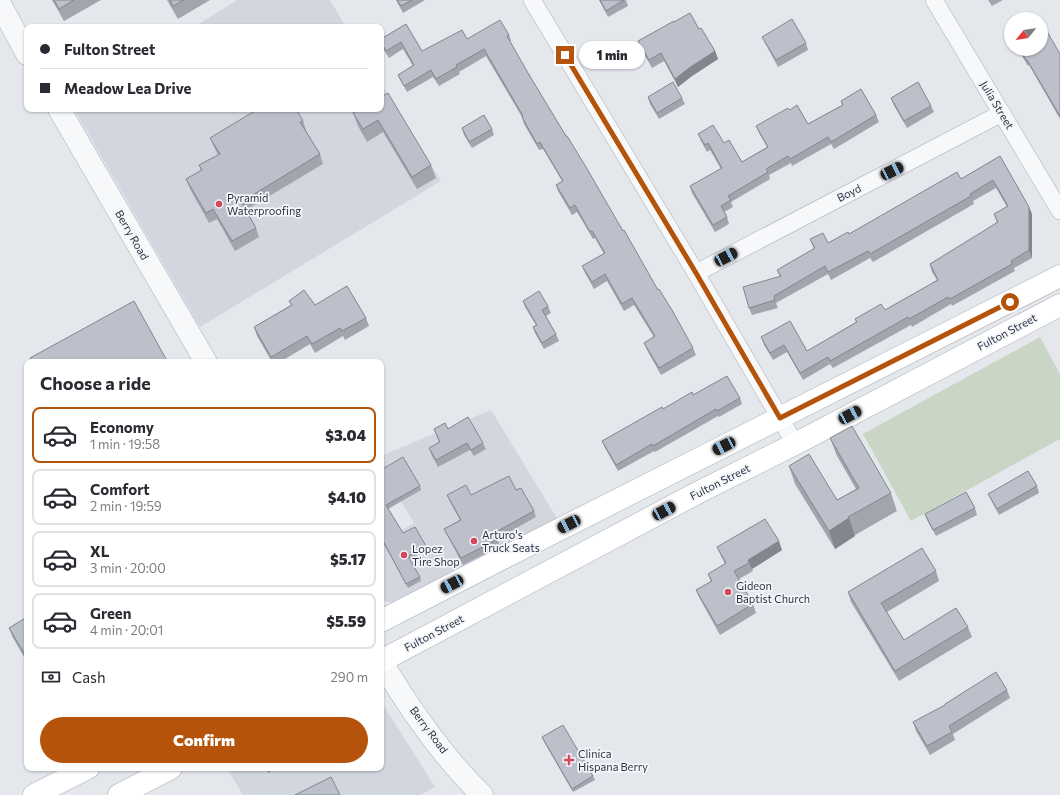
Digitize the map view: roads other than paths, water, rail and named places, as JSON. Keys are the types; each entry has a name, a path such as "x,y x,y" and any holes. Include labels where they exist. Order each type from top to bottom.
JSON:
{"main road":[{"path":"384,619 1060,276"},
{"name":"Fulton Street","path":"384,659 699,492 1058,309"},
{"path":"34,795 82,771"},
{"path":"119,795 140,775 158,771"}],"street":[{"path":"532,0 696,273 795,444"},
{"name":"Julia Street","path":"934,0 1060,211"},
{"path":"0,4 24,48"},
{"name":"Berry Road","path":"61,112 204,359"},
{"name":"Boyd","path":"696,273 1002,113"},
{"path":"1037,288 1058,309"},
{"name":"Berry Road","path":"384,666 421,722 468,782 482,795"}],"place":[{"name":"Pyramid Waterproofing","path":"219,204"},
{"name":"Arturo's Truck Seats","path":"474,541"},
{"name":"Lopez Tire Shop","path":"404,555"},
{"name":"Gideon Baptist Church","path":"728,592"},
{"name":"Clinica Hispana Berry","path":"569,760"}]}
